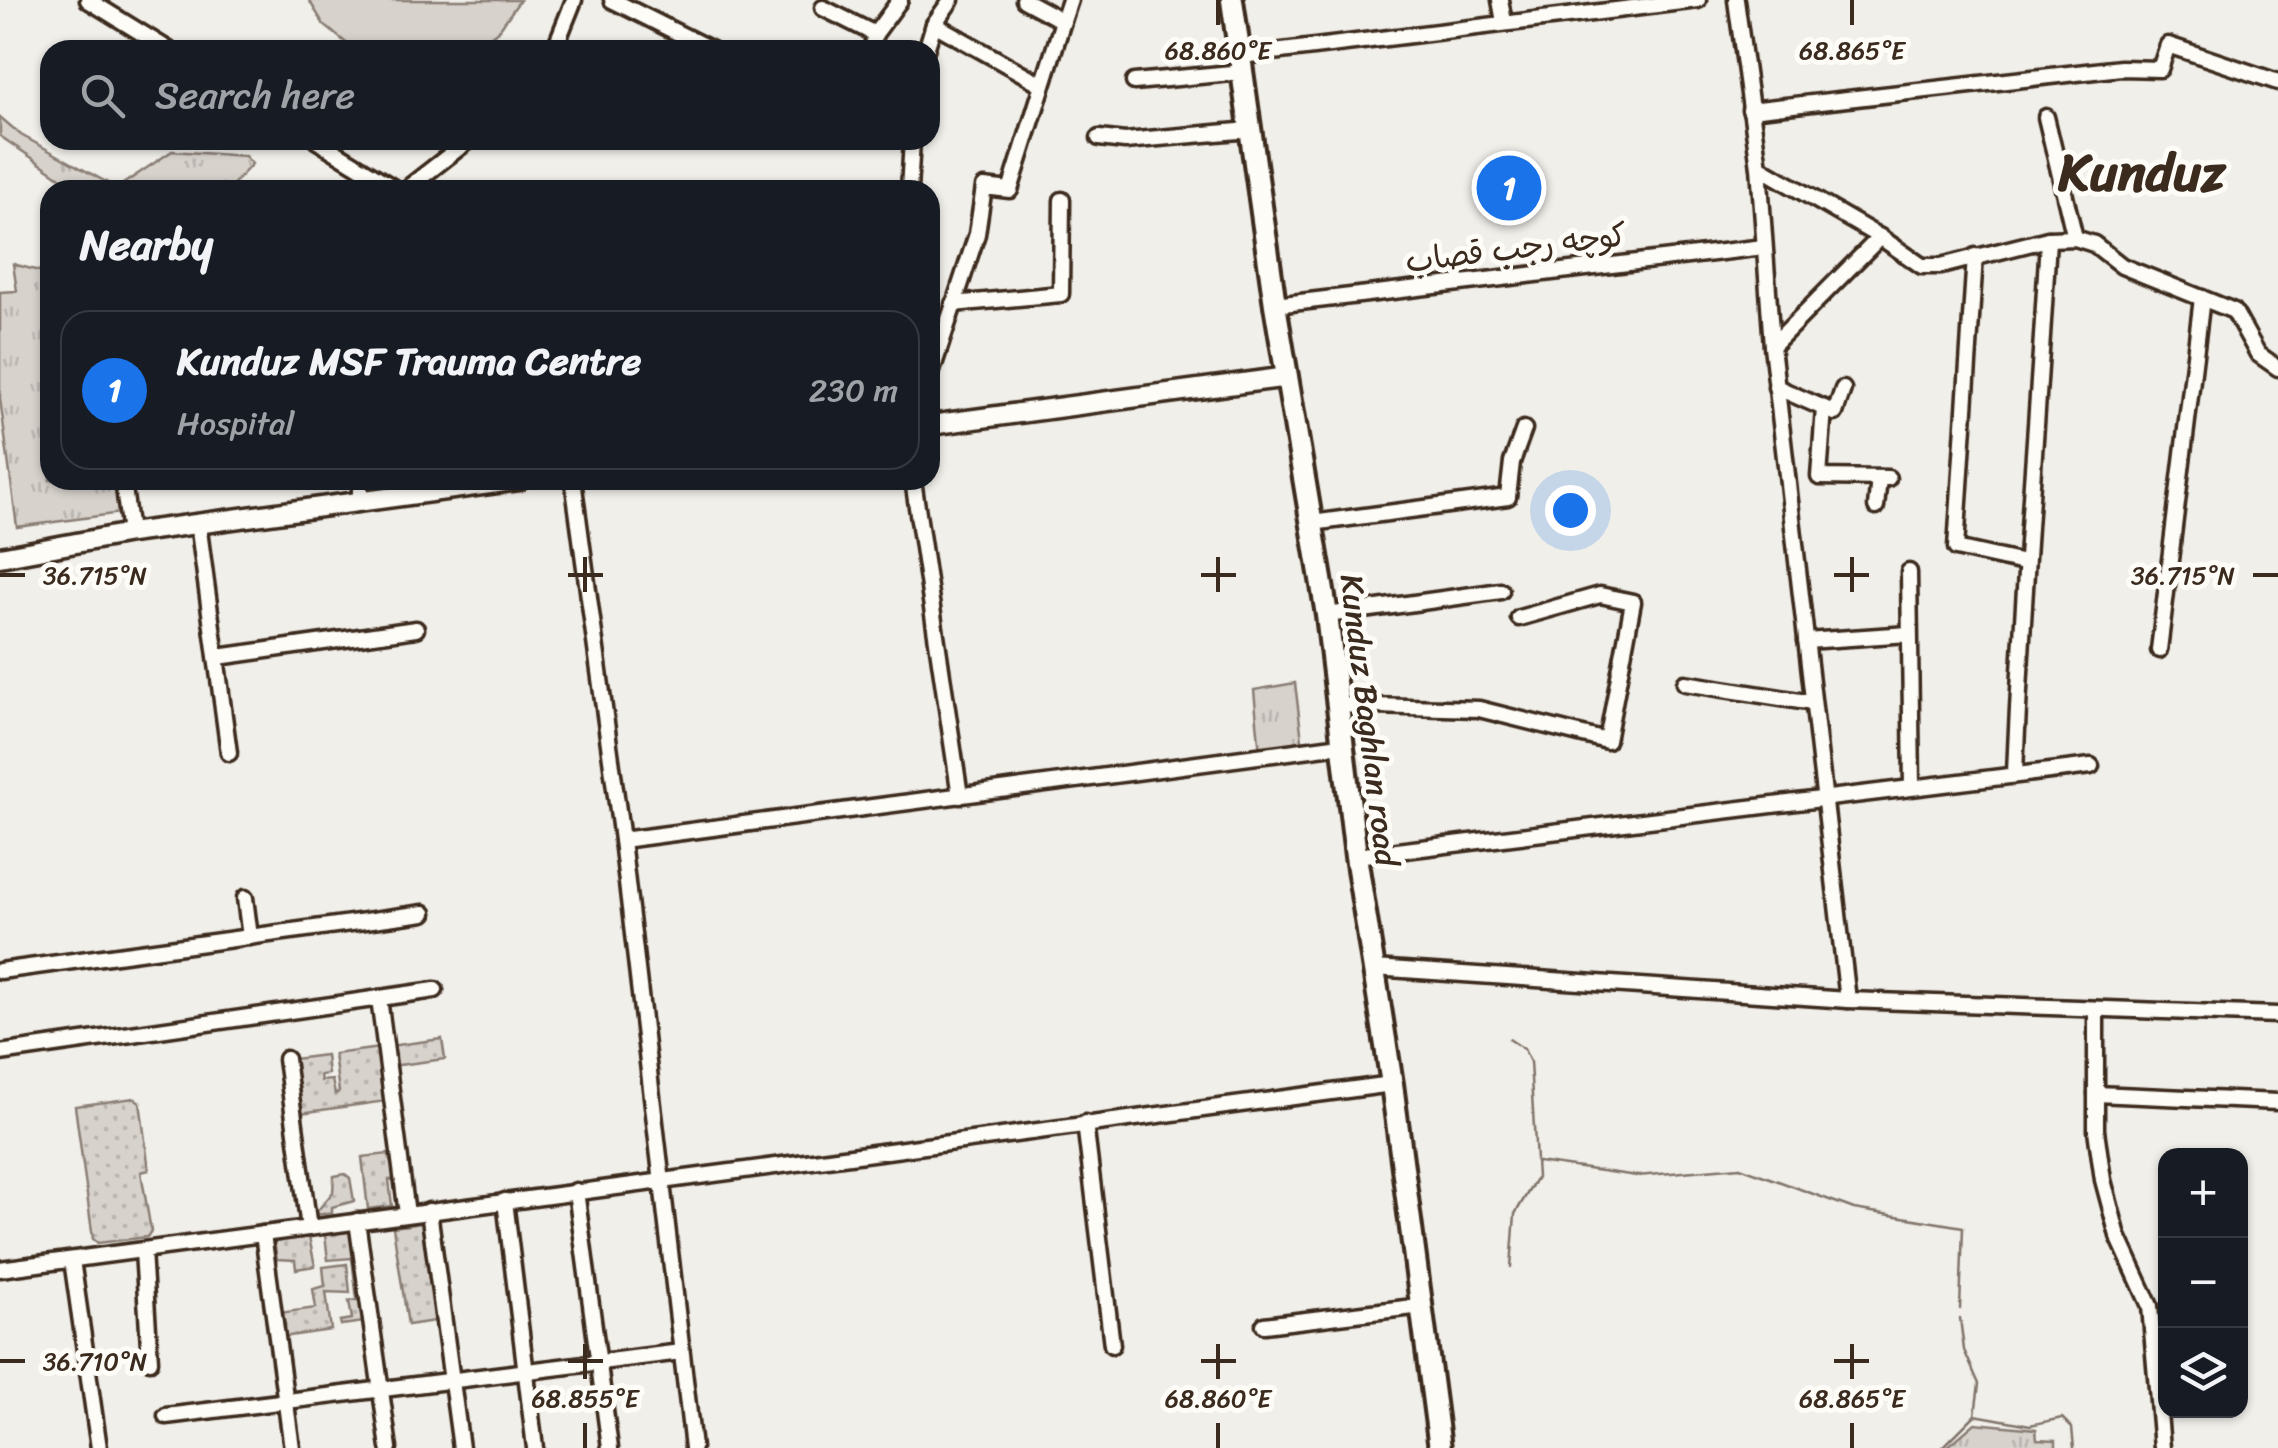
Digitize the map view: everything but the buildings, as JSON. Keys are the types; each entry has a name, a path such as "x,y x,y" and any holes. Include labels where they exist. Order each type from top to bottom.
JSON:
{"highway":[{"name":"Kunduz Baghlan road","path":"1232,0 1276,305 1327,615 1341,746 1392,1084 1440,1448"}],"main road":[{"path":"940,424 1288,376"},
{"path":"0,557 130,533 447,490"}],"street":[{"path":"88,0 153,40"},
{"path":"558,40 574,0"},
{"path":"613,0 692,40"},
{"path":"873,40 900,0"},
{"path":"929,40 934,24 951,0"},
{"path":"1024,0 1063,21"},
{"path":"940,344 977,234 984,187 1010,190 1070,0"},
{"path":"1500,0 1504,22"},
{"path":"1134,82 1504,22 1698,0"},
{"path":"1736,0 1759,167 1776,387 1848,1000"},
{"path":"823,8 875,34"},
{"path":"934,24 1041,84"},
{"path":"1750,110 2121,68 2160,69 2168,45 2278,82"},
{"path":"2046,118 2075,238"},
{"path":"1099,138 1125,141 1250,130"},
{"path":"332,150 381,180"},
{"path":"418,180 456,150"},
{"path":"910,180 911,150"},
{"path":"1759,167 1922,266 1941,266 2048,239 2075,238 2094,244 2122,266 2234,311 2258,354 2278,368"},
{"path":"952,304 1061,294 1062,200"},
{"path":"1772,346 1880,237"},
{"path":"2015,774 2024,563 2033,516 2048,239"},
{"name":"کوچه رجب قصاب","path":"1276,305 1764,247"},
{"path":"1975,256 1956,548 2024,563"},
{"path":"2159,650 2202,298"},
{"path":"1776,387 1835,413 1844,389"},
{"path":"1824,408 1820,477 1884,478 1876,507"},
{"path":"1312,523 1508,498 1512,462 1524,429"},
{"path":"124,490 130,533"},
{"path":"360,490 360,502"},
{"path":"574,490 622,840 693,1448"},
{"path":"914,490 960,796"},
{"path":"198,523 229,753"},
{"path":"1909,572 1912,786"},
{"path":"1327,615 1501,592"},
{"path":"1337,705 1479,709 1607,740 1633,602 1600,596 1519,618"},
{"path":"218,656 416,629"},
{"path":"1806,641 1908,634"},
{"path":"1685,683 1813,703"},
{"path":"622,840 1341,746"},
{"path":"1356,856 2091,766"},
{"path":"244,898 250,937"},
{"path":"0,971 424,914"},
{"path":"1374,968 1848,1000 2278,1015"},
{"path":"0,1053 435,990"},
{"path":"379,998 407,1214"},
{"path":"2096,1009 2096,1130 2108,1205 2150,1306 2162,1448"},
{"path":"286,1060 308,1228"},
{"path":"0,1269 1392,1084"},
{"path":"2096,1094 2278,1102"},
{"path":"1085,1123 1112,1346"},
{"path":"576,1192 610,1448"},
{"path":"506,1201 535,1448"},
{"path":"430,1211 461,1448"},
{"path":"357,1221 388,1448"},
{"path":"263,1234 292,1448"},
{"path":"142,1251 150,1361"},
{"path":"72,1260 99,1448"},
{"path":"1264,1325 1422,1306"},
{"path":"166,1416 681,1352"}],"green space":[{"path":"309,0 520,0 498,31 486,40 343,40 324,25"},
{"path":"0,117 40,145 40,150 48,150 103,180 64,180 0,136"},
{"path":"172,151 245,156 252,164 237,180 129,180"},
{"path":"13,264 40,271 40,490 118,490 121,513 17,527 0,399 0,292 17,291"},
{"path":"1295,683 1303,748 1260,753 1254,690"},
{"path":"442,1039 445,1059 391,1066 389,1046"},
{"path":"380,1048 386,1101 300,1113 293,1059 326,1055 328,1074 320,1075 321,1081 332,1080 335,1094 339,1092 334,1054"},
{"path":"134,1098 140,1102 149,1170 141,1172 151,1231 147,1237 98,1243 93,1239 75,1106"},
{"path":"388,1154 396,1179 389,1180 392,1206 368,1209 362,1157"},
{"path":"345,1174 350,1178 354,1201 332,1207 332,1213 314,1215 333,1192 334,1176"},
{"path":"422,1223 435,1321 408,1325 393,1227"},
{"path":"353,1231 364,1322 341,1325 340,1321 352,1319 349,1301 357,1300 352,1258 328,1260 325,1235"},
{"path":"309,1237 315,1266 296,1269 295,1260 277,1259 274,1242"},
{"path":"347,1264 350,1293 326,1292 331,1330 282,1337 279,1313 316,1308 313,1289 325,1286 323,1267"},
{"path":"1975,1423 2036,1429 2037,1439 2056,1440 2056,1448 1946,1448"}],"waterway":[{"path":"1509,1039 1524,1049 1530,1062 1537,1177 1515,1214 1511,1267"},
{"path":"1538,1162 1637,1176 1740,1167 1854,1209 1963,1227 1960,1309"},
{"path":"1960,1318 1964,1350 1979,1384 1975,1415 2030,1425 2062,1418 2072,1428 2074,1448"},
{"path":"1942,1448 1975,1415"}],"place":[{"name":"Kunduz MSF Trauma Centre","path":"1509,188"}],"district":[{"name":"Kunduz","path":"2142,173"}]}
